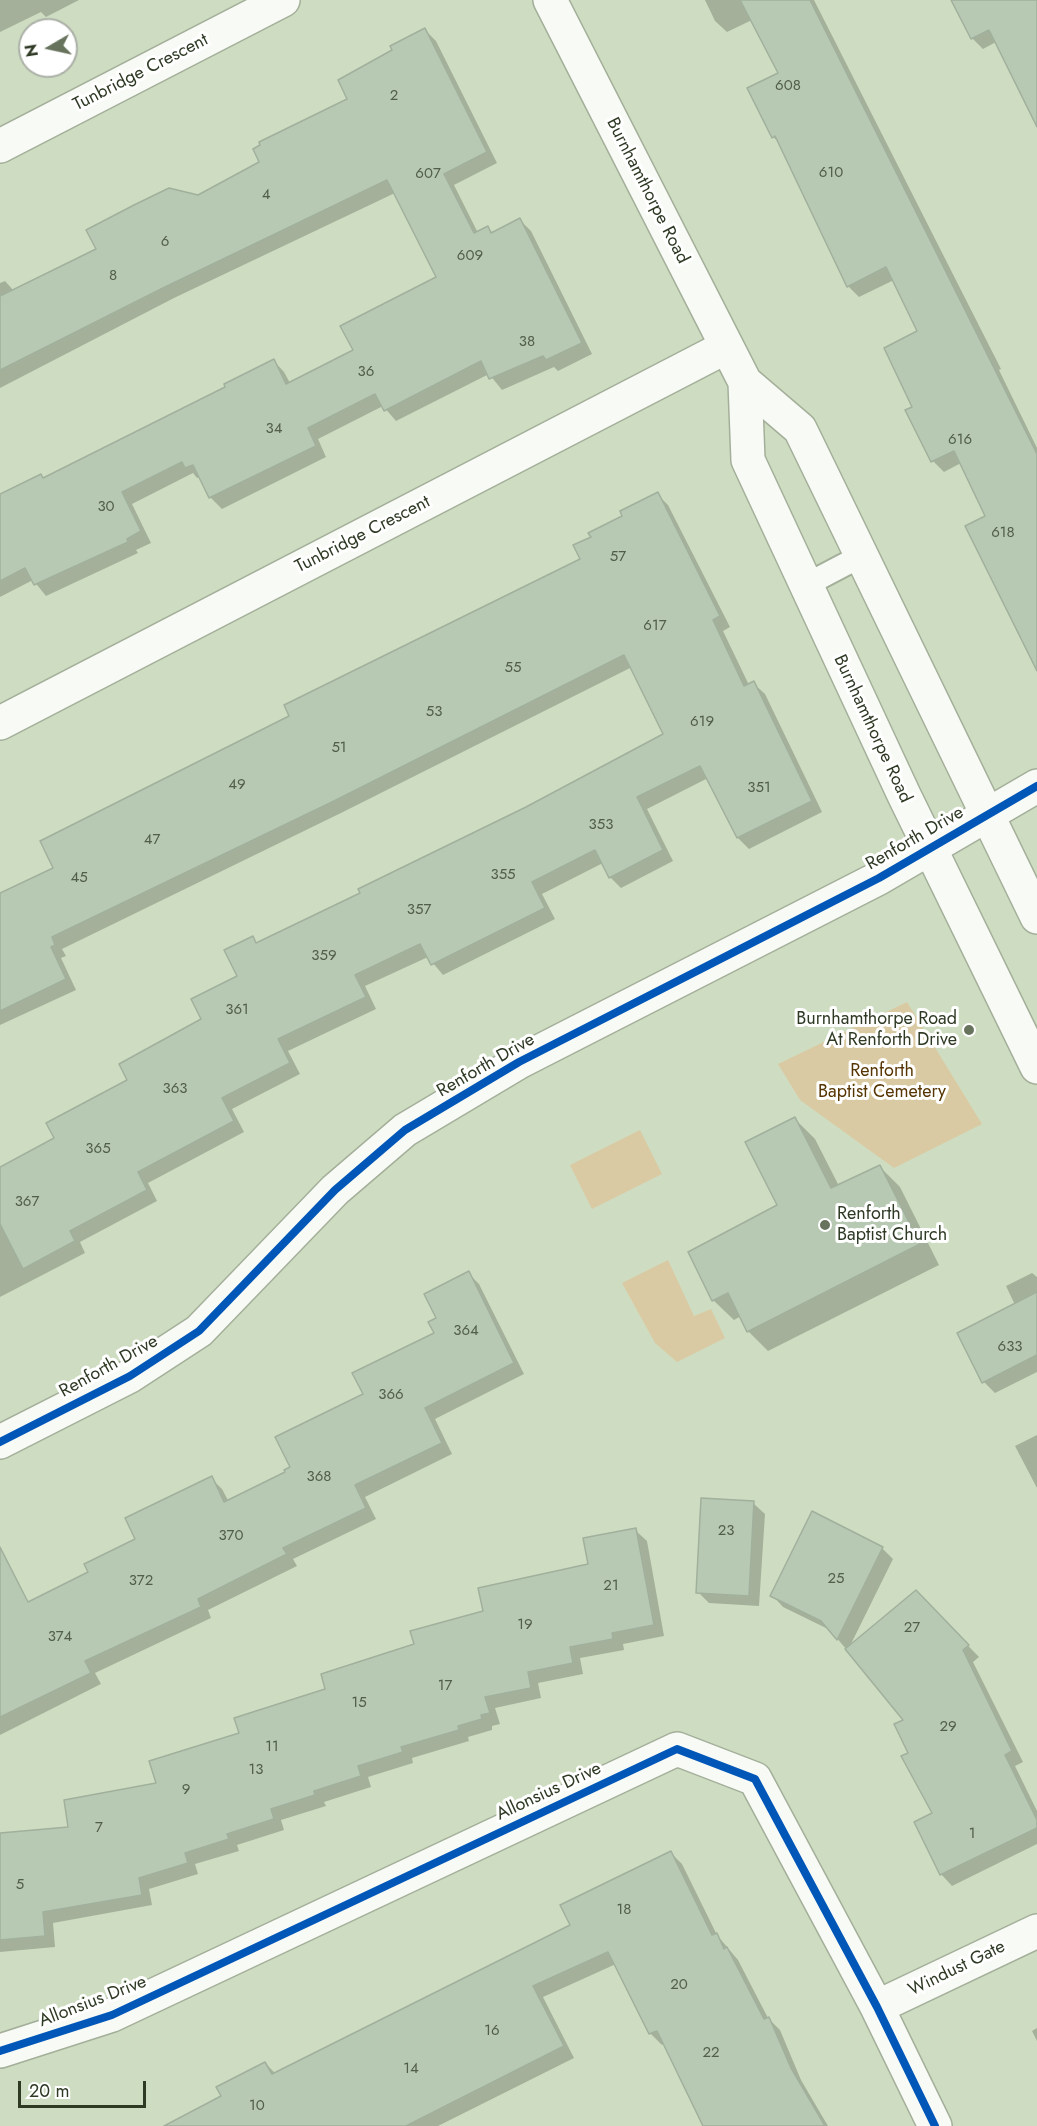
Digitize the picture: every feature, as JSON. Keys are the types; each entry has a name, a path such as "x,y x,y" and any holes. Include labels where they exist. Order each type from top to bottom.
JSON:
{"street":[{"name":"Tunbridge Crescent","path":"0,146 283,0"},
{"name":"Burnhamthorpe Road","path":"550,0 745,382 800,429 1037,917"},
{"name":"Tunbridge Crescent","path":"0,723 726,347"},
{"name":"Burnhamthorpe Road","path":"745,382 748,460 804,586 1037,1067"},
{"name":"Renforth Drive","path":"0,1442 129,1376 200,1331 335,1190 405,1131 519,1062 879,878 1037,786"},
{"name":"Allonsius Drive","path":"0,2051 112,2015 677,1749 755,1779 877,2007 934,2126"},
{"name":"Windust Gate","path":"877,2007 1037,1931"}],"lane":[{"path":"804,586 863,555"}],"green space":[{"name":"Renforth Baptist Cemetery","path":"907,1002 982,1124 894,1168 800,1100 778,1064"},
{"path":"640,1130 662,1174 592,1209 570,1165"},
{"path":"668,1260 694,1316 711,1309 725,1338 677,1362 655,1343 622,1283"}],"building":[{"path":"740,0 810,0 1037,454 1037,671 965,526 985,516 954,451 931,462 905,410 912,407 884,348 917,331 886,267 847,287 775,136 772,138 747,88 778,73"},
{"path":"951,0 1037,0 1037,127 989,30 971,39"},
{"path":"425,28 487,152 444,174 474,233 488,226 491,233 520,218 582,343 546,360 543,356 489,379 481,361 384,411 375,394 308,428 316,446 209,498 193,465 185,468 182,462 122,492 141,531 127,539 128,542 34,585 25,568 0,581 0,494 41,474 43,478 225,387 224,384 274,359 286,384 353,350 340,326 436,277 387,180 0,370 0,296 96,249 86,230 134,205 169,188 198,195 259,162 253,149 260,145 259,142 347,99 338,80 392,50 390,46"},
{"path":"658,492 720,616 713,620 744,686 754,681 812,801 737,838 700,766 637,797 663,850 609,878 595,850 532,882 545,908 431,965 420,944 355,975 366,997 278,1039 290,1063 222,1098 234,1121 138,1172 147,1190 70,1231 75,1241 23,1269 0,1224 0,1167 54,1138 46,1123 127,1080 119,1064 201,1019 191,999 237,976 224,950 253,936 256,943 360,893 358,889 526,807 663,734 624,655 332,802 52,937 55,945 51,947 66,979 0,1011 0,893 53,868 40,841 289,716 284,705 580,559 573,545 591,537 588,533 622,516 620,511"},
{"name":"Renforth Baptist Church","path":"795,1117 831,1188 880,1165 920,1244 747,1332 728,1293 712,1301 688,1252 777,1205 745,1142"},
{"path":"469,1271 514,1363 425,1408 442,1443 355,1485 366,1508 283,1548 287,1554 198,1599 201,1607 85,1661 91,1673 0,1717 0,1547 28,1602 88,1572 84,1564 135,1539 125,1518 212,1476 224,1502 285,1472 284,1470 290,1467 275,1437 363,1394 352,1373 434,1333 428,1322 436,1318 424,1294"},
{"path":"1037,1292 1037,1355 982,1383 957,1333"},
{"path":"701,1498 754,1501 749,1596 696,1593"},
{"path":"812,1511 883,1547 837,1640 821,1621 770,1596"},
{"path":"636,1528 654,1625 612,1633 613,1639 570,1647 573,1663 528,1672 531,1688 485,1697 490,1713 481,1715 482,1719 458,1726 459,1730 401,1747 403,1752 358,1766 361,1776 314,1791 315,1795 271,1809 274,1819 227,1834 229,1839 185,1853 188,1863 139,1878 142,1895 43,1912 45,1936 0,1940 0,1833 68,1827 64,1800 156,1783 149,1761 239,1733 234,1718 325,1689 321,1674 414,1644 410,1631 483,1611 478,1588 588,1564 583,1538"},
{"path":"916,1590 969,1645 963,1650 1012,1751 1005,1755 1037,1820 1037,1828 940,1875 914,1822 932,1813 901,1756 908,1753 894,1724 903,1720 845,1649"},
{"path":"671,1851 712,1935 717,1933 724,1949 727,1947 764,2019 769,2017 791,2068 825,2126 703,2126 657,2031 649,2034 608,1952 533,1986 564,2046 406,2126 164,2126 221,2096 216,2087 265,2062 272,2074 570,1925 560,1905"}],"cycle path":[{"path":"0,1442 130,1376 199,1331 335,1190 405,1130 519,1062 879,878 1037,786"},
{"path":"0,2051 112,2015 677,1749 755,1779 877,2007 935,2126"}],"place":[{"name":"Burnhamthorpe Road At Renforth Drive","path":"969,1030"},
{"name":"Renforth Baptist Church","path":"825,1225"}]}
